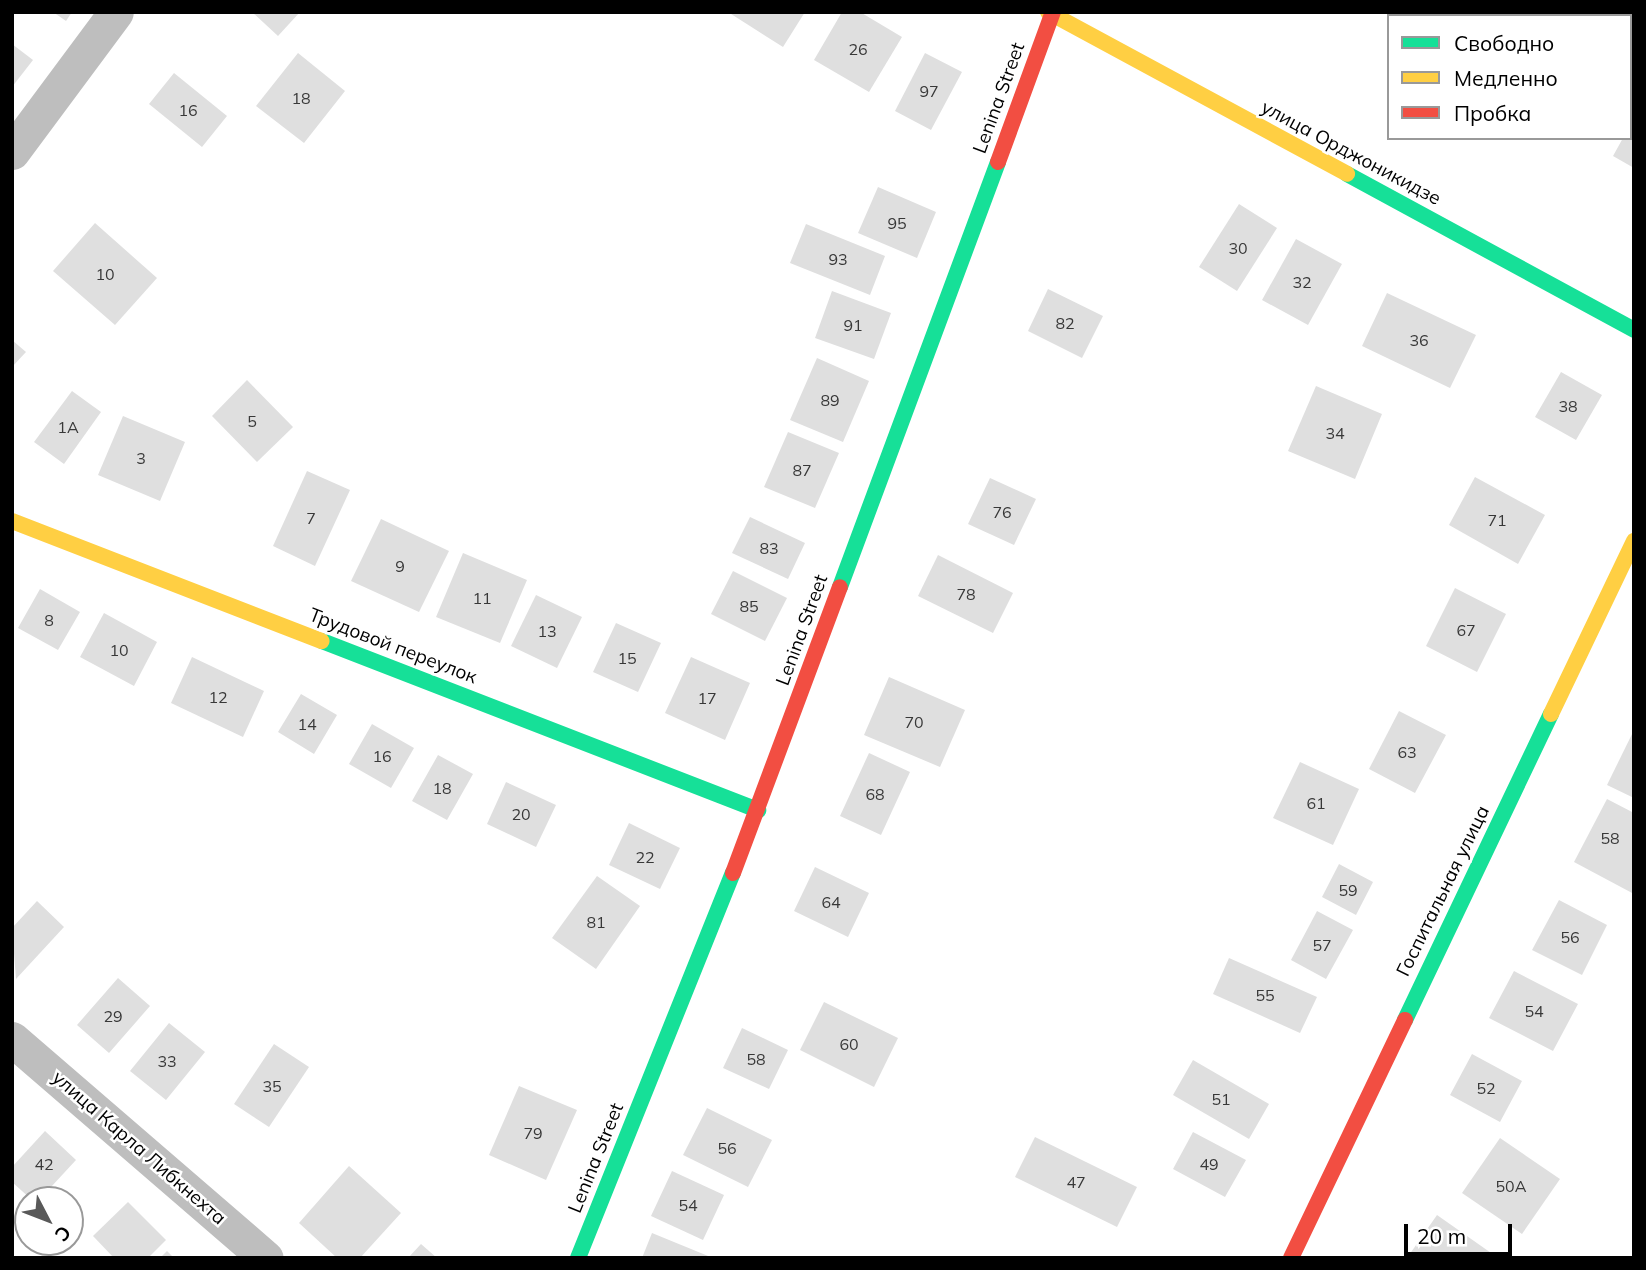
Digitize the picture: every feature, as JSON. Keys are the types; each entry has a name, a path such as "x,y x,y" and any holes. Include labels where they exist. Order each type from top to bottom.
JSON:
{"street":[{"path":"12,152 116,12"},
{"name":"улица Орджоникидзе","path":"1051,13 1634,330"},
{"name":"Lenina Street","path":"578,1258 758,810 1051,13"},
{"name":"Трудовой переулок","path":"12,521 758,810"},
{"name":"Госпитальная улица","path":"1291,1258 1634,541"},
{"name":"улица Карла Либкнехта","path":"12,1039 266,1258"}],"building":[{"path":"53,12 72,12 66,21"},
{"path":"252,12 300,12 278,36"},
{"path":"728,12 805,12 783,47"},
{"path":"842,12 860,12 902,37 869,92 814,60"},
{"path":"1464,12 1466,14 1406,14"},
{"path":"1527,12 1530,14 1505,14"},
{"path":"12,44 33,60 12,87"},
{"path":"298,53 345,91 304,143 256,106"},
{"path":"925,53 962,72 931,130 895,111"},
{"path":"174,73 227,116 202,147 149,104"},
{"path":"1634,120 1634,168 1613,156 1622,140 1632,140"},
{"path":"878,187 936,212 917,258 858,233"},
{"path":"1239,204 1277,228 1237,291 1199,267"},
{"path":"95,223 157,278 115,325 53,271"},
{"path":"806,224 885,256 870,295 790,263"},
{"path":"1296,239 1342,264 1308,325 1262,300"},
{"path":"1048,289 1103,316 1082,358 1028,331"},
{"path":"832,291 891,313 874,359 815,338"},
{"path":"1387,293 1476,335 1450,388 1362,346"},
{"path":"12,340 26,352 12,367"},
{"path":"817,358 869,381 843,442 790,420"},
{"path":"1561,372 1602,395 1576,440 1535,417"},
{"path":"247,380 293,427 257,462 212,416"},
{"path":"1316,386 1382,414 1355,479 1288,451"},
{"path":"72,391 101,412 64,464 34,442"},
{"path":"123,416 185,442 160,501 98,475"},
{"path":"788,432 839,453 815,508 764,487"},
{"path":"307,471 350,490 315,566 273,546"},
{"path":"1475,477 1545,515 1518,564 1449,525"},
{"path":"990,478 1036,499 1014,545 968,524"},
{"path":"750,517 805,543 788,579 732,553"},
{"path":"381,519 449,551 419,612 351,581"},
{"path":"463,553 527,580 500,643 436,617"},
{"path":"938,555 1013,593 993,633 918,596"},
{"path":"733,571 787,598 765,641 711,614"},
{"path":"1455,588 1506,614 1477,672 1426,646"},
{"path":"40,589 80,612 58,650 18,628"},
{"path":"536,595 582,617 557,668 511,646"},
{"path":"104,613 157,642 134,686 80,657"},
{"path":"616,623 661,643 638,692 593,672"},
{"path":"192,657 264,691 243,737 171,703"},
{"path":"691,657 750,683 725,740 665,713"},
{"path":"889,677 965,710 940,767 864,735"},
{"path":"301,694 337,715 314,754 278,732"},
{"path":"1399,711 1446,735 1415,793 1369,769"},
{"path":"372,724 414,748 391,788 349,764"},
{"path":"1634,730 1634,798 1607,785"},
{"path":"869,753 910,772 881,835 840,816"},
{"path":"438,755 473,774 447,820 412,801"},
{"path":"1300,762 1359,789 1333,845 1273,818"},
{"path":"506,782 556,805 536,847 487,824"},
{"path":"1607,799 1634,813 1634,894 1574,862"},
{"path":"629,823 680,848 660,889 609,865"},
{"path":"1339,864 1373,882 1356,915 1322,897"},
{"path":"815,867 869,893 848,937 794,911"},
{"path":"597,876 640,906 596,969 552,938"},
{"path":"1559,900 1607,925 1582,975 1532,950"},
{"path":"37,901 64,927 16,979 12,928"},
{"path":"1317,911 1353,930 1326,979 1291,960"},
{"path":"1229,958 1317,997 1300,1033 1213,994"},
{"path":"1514,971 1578,1004 1553,1051 1489,1018"},
{"path":"118,978 150,1006 109,1053 77,1025"},
{"path":"824,1002 898,1038 874,1087 800,1050"},
{"path":"169,1023 205,1052 166,1100 130,1071"},
{"path":"742,1028 788,1050 769,1089 723,1068"},
{"path":"274,1044 309,1067 269,1127 234,1104"},
{"path":"1472,1054 1522,1081 1500,1122 1450,1095"},
{"path":"1193,1060 1269,1104 1249,1139 1173,1095"},
{"path":"519,1086 577,1110 546,1180 489,1155"},
{"path":"707,1108 772,1140 748,1187 683,1155"},
{"path":"45,1131 76,1160 52,1186 16,1186 12,1182 12,1167"},
{"path":"1193,1132 1246,1160 1225,1197 1173,1169"},
{"path":"1035,1137 1137,1187 1117,1227 1015,1177"},
{"path":"1500,1138 1560,1179 1522,1234 1462,1193"},
{"path":"349,1166 401,1213 360,1258 337,1258 299,1223"},
{"path":"672,1171 724,1195 703,1240 651,1216"},
{"path":"128,1202 166,1240 148,1258 114,1258 93,1236"},
{"path":"1437,1215 1494,1255 1492,1258 1407,1258"},
{"path":"652,1233 713,1258 642,1258"},
{"path":"421,1244 437,1258 408,1258"},
{"path":"167,1251 174,1258 160,1258"}],"traffic: fast":[{"path":"840,587 998,162"},
{"path":"1347,174 1634,330"},
{"path":"322,641 758,810"},
{"path":"1405,1020 1551,714"},
{"path":"578,1258 733,873"}],"traffic: slow":[{"path":"1048,12 1347,174"},
{"path":"12,521 322,641"},
{"path":"1551,714 1634,541"}],"traffic: jam":[{"path":"998,162 1053,12"},
{"path":"733,873 840,587"},
{"path":"1291,1258 1405,1020"}]}
